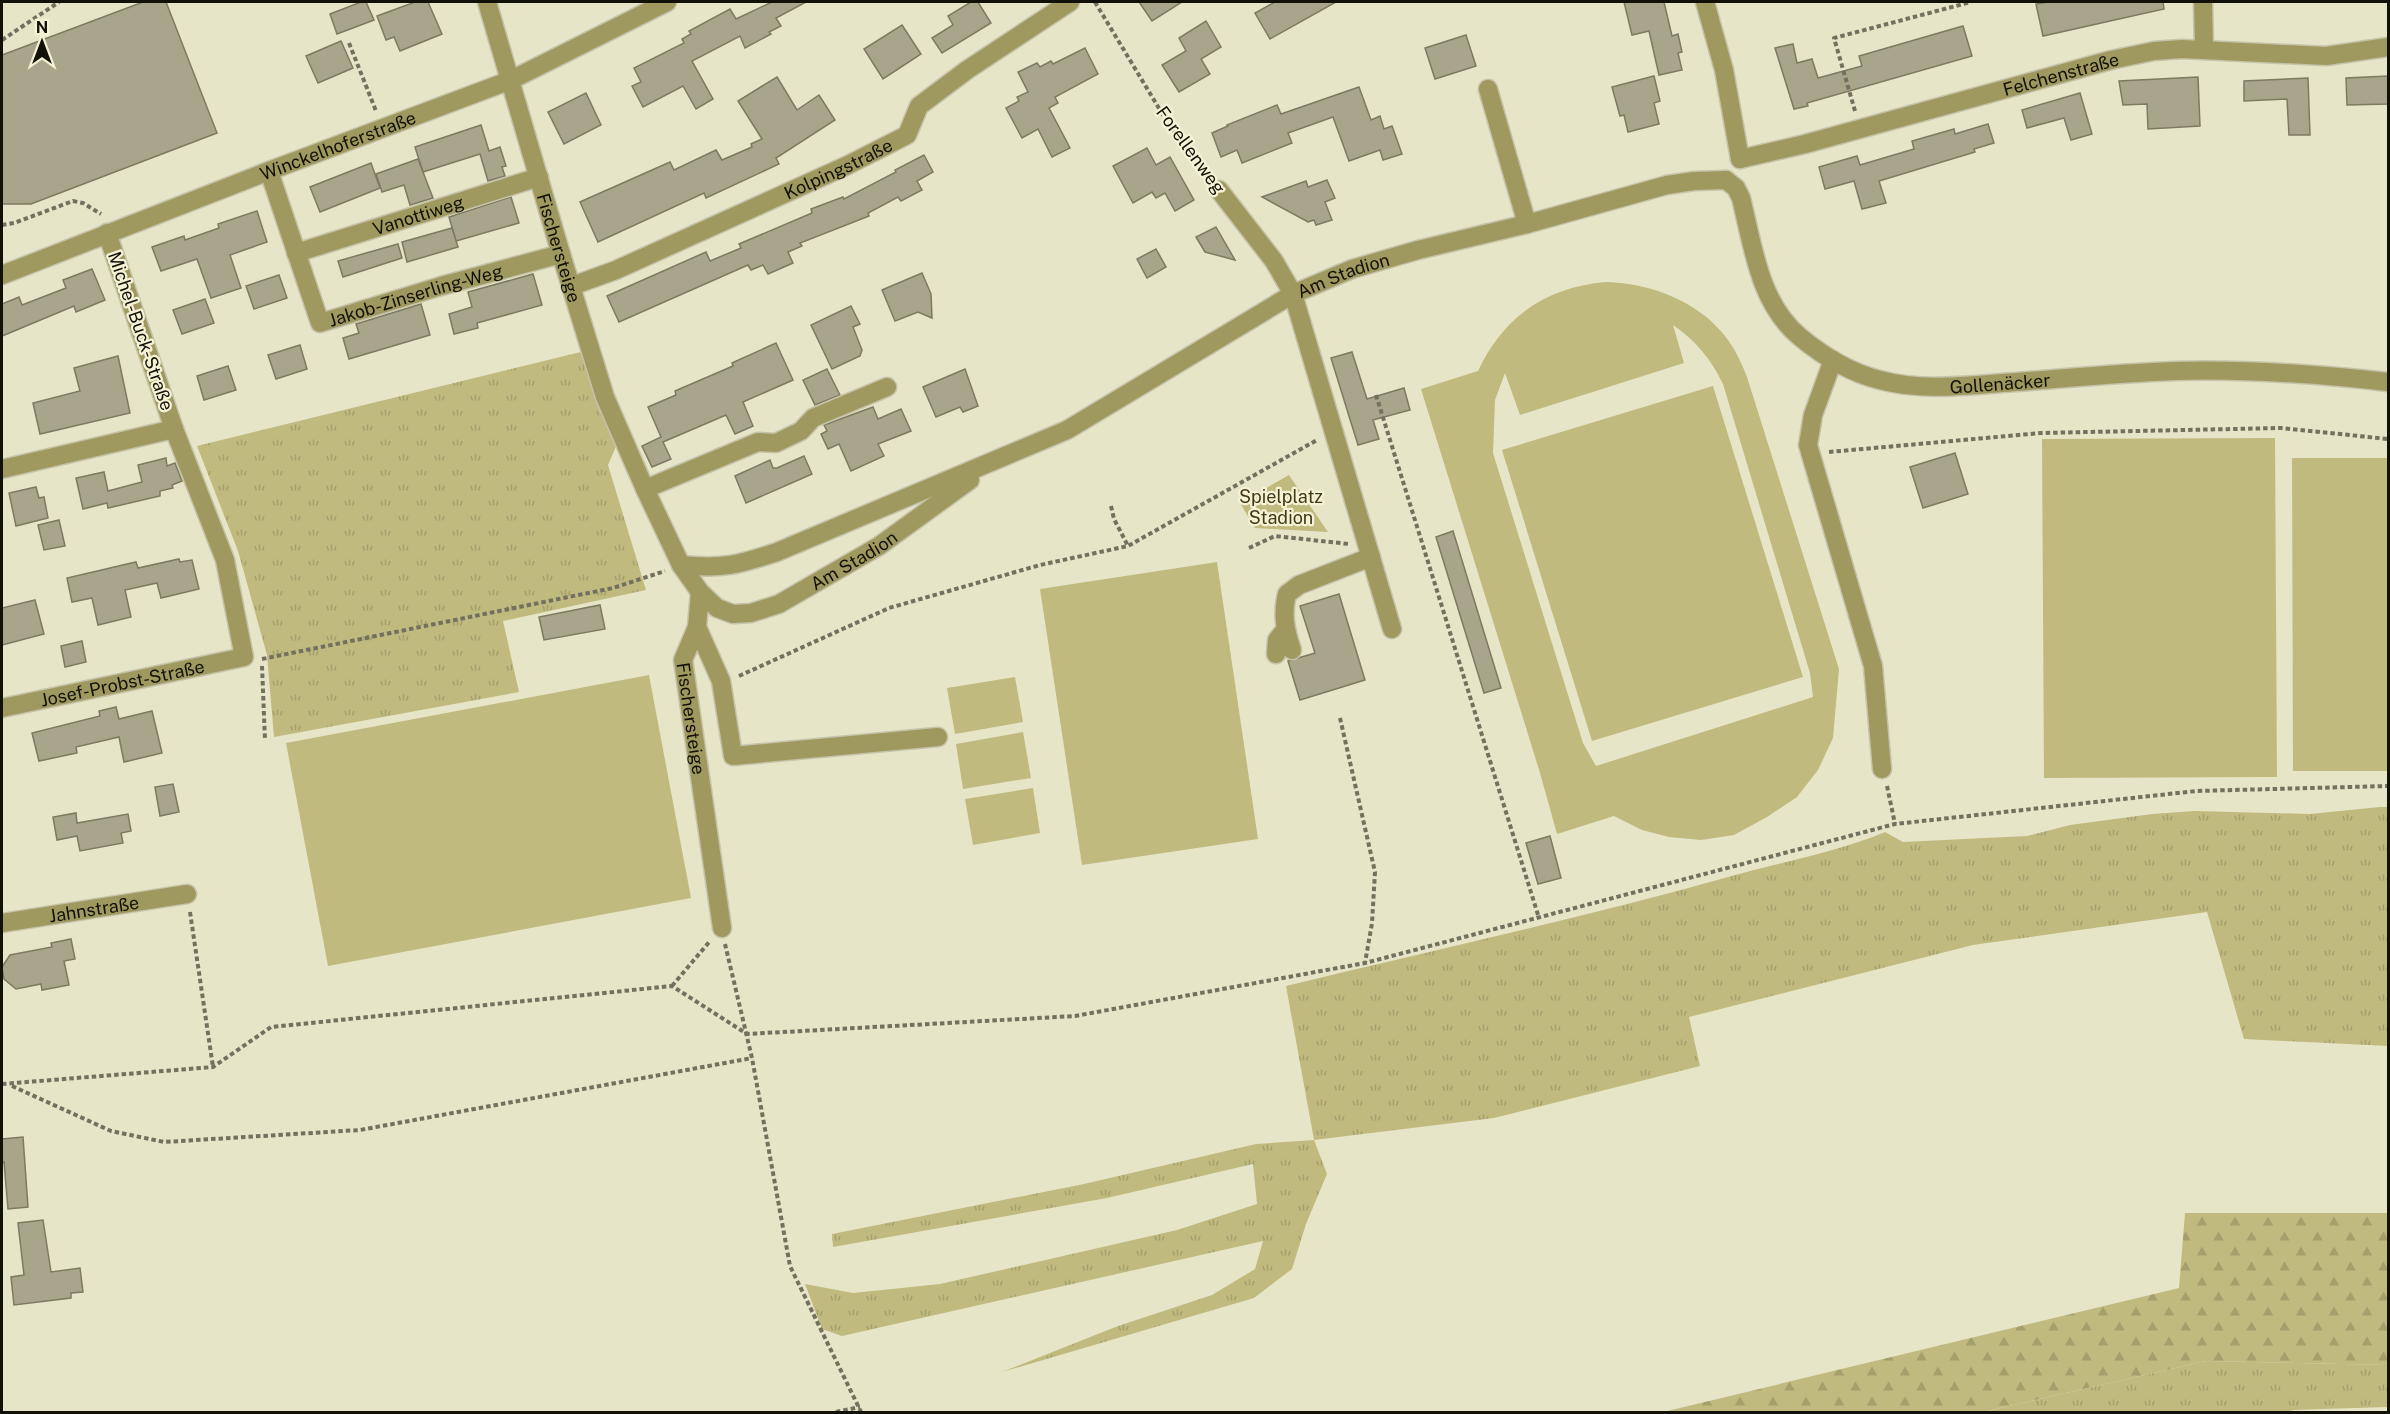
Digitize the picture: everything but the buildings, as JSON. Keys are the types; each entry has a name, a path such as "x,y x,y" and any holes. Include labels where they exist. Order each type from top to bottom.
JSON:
{"street":[{"name":"Fischersteige","path":"488,2 605,397 681,565 700,592 697,627 683,660 722,928"},
{"name":"Winckelhoferstraße","path":"2,275 126,225 511,80 667,2"},
{"name":"Kolpingstraße","path":"572,286 616,270 803,186 907,135 920,106 967,70 1070,2"},
{"path":"1705,2 1724,70 1740,159 1726,180"},
{"path":"2203,2 2204,48"},
{"name":"Felchenstraße","path":"1740,159 1860,129 2110,60 2154,51 2204,48 2326,56 2388,47"},
{"path":"1488,88 1527,224"},
{"name":"Jakob-Zinserling-Weg","path":"269,171 320,323 441,286 561,254"},
{"name":"Vanottiweg","path":"296,253 538,177"},
{"name":"Am Stadion","path":"681,565 713,568 741,564 803,542 1067,430 1293,294 1352,269 1667,185 1726,180"},
{"name":"Gollenäcker","path":"1726,180 1736,188 1741,198 1751,247 1760,274 1771,300 1783,319 1800,337 1833,360 1881,381 1947,387 2175,371 2285,372 2388,382"},
{"name":"Forellenweg","path":"1219,190 1274,261 1293,294 1392,629"},
{"name":"Michel-Buck-Straße","path":"107,233 174,429 225,560 253,658"},
{"path":"1833,360 1813,415 1808,445 1873,666 1882,769"},
{"path":"645,489 758,442 776,443 801,431 813,418 887,387"},
{"name":"Michel-Buck-Straße","path":"2,469 174,429"},
{"name":"Am Stadion","path":"700,592 717,608 733,614 751,612 779,604 879,546 996,461"},
{"path":"1284,652 1284,609 1287,594 1299,585 1369,552"},
{"path":"697,627 721,681 733,756 938,737"},
{"name":"Josef-Probst-Straße","path":"2,708 253,658"},
{"name":"Jahnstraße","path":"2,924 187,894"}],"path":[{"path":"2,40 59,2"},
{"name":"Forellenweg","path":"1095,2 1169,125 1219,190"},
{"path":"1860,129 1834,38 1971,2"},
{"path":"349,43 384,128"},
{"path":"2,225 23,220 73,201 83,203 107,218 120,212 126,225"},
{"path":"1376,395 1539,918"},
{"path":"1811,454 2041,433 2281,428 2388,439"},
{"path":"721,681 734,679 889,608 1040,565 1128,546 1334,431"},
{"path":"1111,506 1114,519 1128,546"},
{"path":"1250,548 1275,536 1369,552"},
{"path":"265,740 253,658 613,588 681,565"},
{"path":"1340,718 1375,872 1372,923 1365,963"},
{"path":"1882,769 1895,824"},
{"path":"2,1084 213,1067 271,1027 672,986 747,1034 1075,1016 1365,963 1895,824 2196,791 2388,786"},
{"path":"187,894 213,1067"},
{"path":"672,986 722,928"},
{"path":"722,928 752,1058 790,1266 860,1410 836,1413"},
{"path":"10,1085 111,1131 164,1142 360,1130 752,1058"}],"green space":[{"path":"1606,282 1623,283 1674,297 1704,315 1731,344 1747,377 1839,669 1833,738 1818,770 1797,797 1734,835 1701,840 1669,837 1642,830 1614,816 1557,834 1421,389 1478,371 1500,335 1514,320 1546,298 1584,285","holes":["1673,325 1702,351 1723,384 1810,673 1813,697 1596,766 1583,743 1493,453 1495,400 1505,373 1520,415 1684,363"]},
{"path":"589,350 621,435 608,465 646,590 503,621 519,692 274,737 267,655 238,551 197,446"},
{"path":"1713,386 1803,677 1592,741 1502,450"},
{"path":"2275,438 2277,777 2044,778 2042,439"},
{"path":"2292,458 2388,458 2388,771 2293,771"},
{"name":"Spielplatz Stadion","path":"1289,475 1328,532 1255,528 1240,503"},
{"path":"1217,562 1258,839 1082,865 1040,589"},
{"path":"649,675 691,898 328,966 286,743"},
{"path":"1015,677 1023,722 955,734 947,688"},
{"path":"1023,732 1031,778 963,789 956,744"},
{"path":"1033,788 1040,833 973,845 965,799"},
{"path":"2388,807 2388,1046 2244,1039 2207,912 1973,945 1689,1017 1700,1066 1494,1118 1314,1140 1286,986 1618,906 1827,852 1885,832 1903,842 2027,836 2070,825 2152,814 2195,811 2310,814"},
{"path":"1314,1140 1327,1174 1306,1224 1292,1269 1254,1298 1002,1372 1118,1326 1212,1295 1255,1269 1263,1241 842,1336 822,1329 805,1284 853,1293 940,1284 1177,1230 1257,1204 1253,1164 1107,1198 833,1247 832,1234 1084,1184 1256,1144"},
{"path":"2185,1213 2388,1213 2388,1365 2206,1361 1983,1412 1663,1412 2179,1288"},
{"path":"2206,1361 2388,1365 2388,1407 2285,1412 1983,1412"}]}
